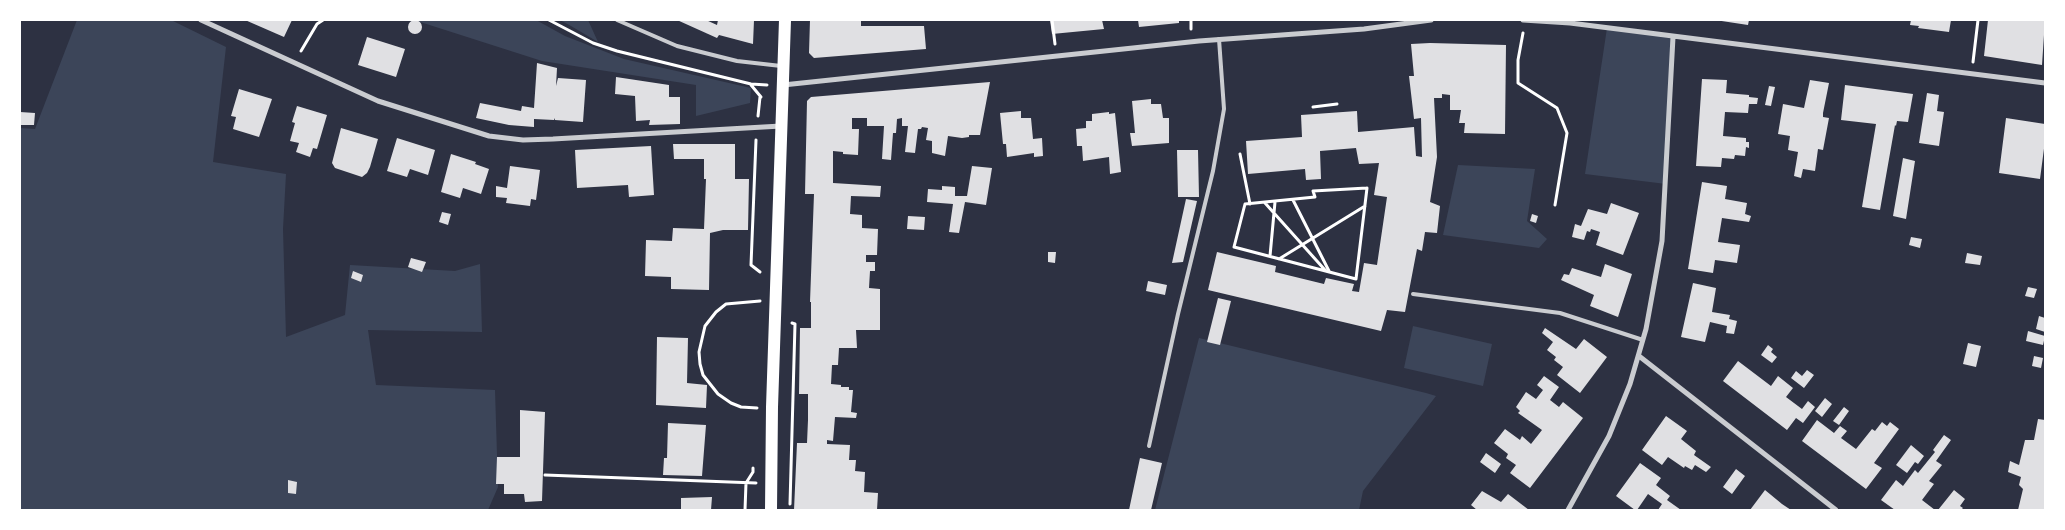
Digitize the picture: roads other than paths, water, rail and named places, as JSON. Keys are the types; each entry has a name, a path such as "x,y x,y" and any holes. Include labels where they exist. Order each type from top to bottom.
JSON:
{"main road":[{"path":"772,510 772,407 785,20"}],"street":[{"path":"201,20 293,64 378,101 456,127 505,138 523,140 553,139 781,126"},
{"path":"783,85 1219,39 1364,29 1431,20"},
{"path":"1524,20 1570,24 2045,84"},
{"path":"1568,510 1609,436 1630,384 1643,340 1662,241 1673,37"},
{"path":"1639,356 1836,510"}],"lane":[{"path":"617,20 677,46 737,61 783,66"},
{"path":"1149,446 1178,314 1213,171 1224,109 1219,39"},
{"path":"1413,294 1560,313 1643,340"}]}
